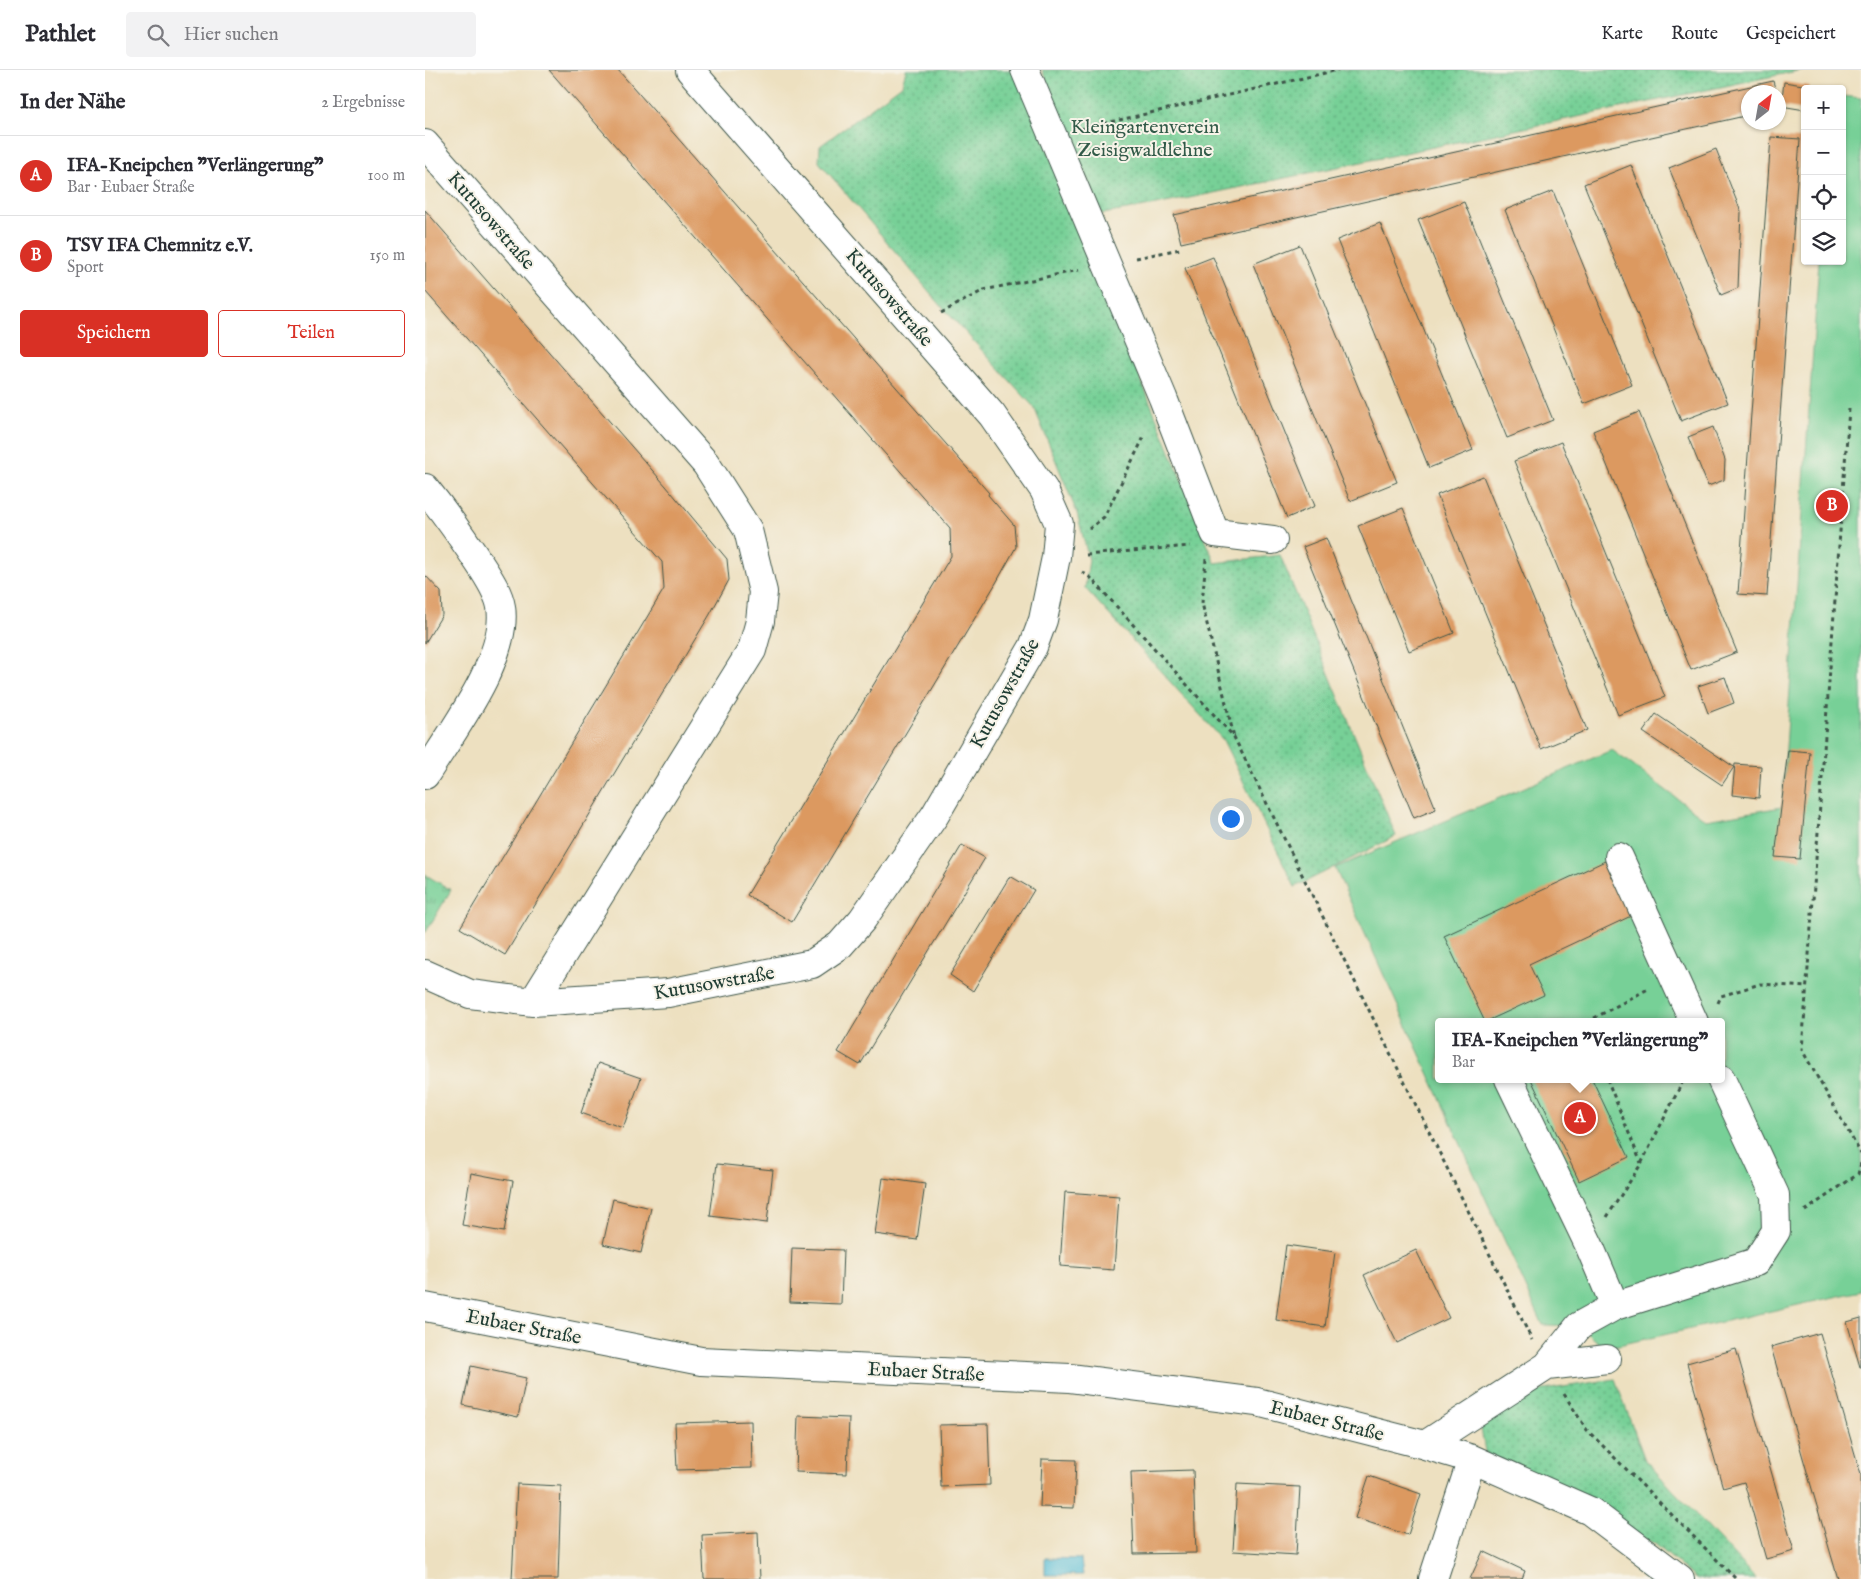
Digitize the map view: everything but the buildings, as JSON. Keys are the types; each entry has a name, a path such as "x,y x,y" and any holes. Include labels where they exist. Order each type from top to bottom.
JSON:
{"street":[{"name":"Kutusowstraße","path":"425,974 470,994 533,1002 668,993 812,964 840,945 862,920 935,814 1033,647 1043,620 1056,557 1059,524 1044,490 993,415 690,70"},
{"path":"1025,70 1163,398 1211,539 1273,540"},
{"name":"Kutusowstraße","path":"425,144 706,464 748,530 763,592 760,621 752,650 533,1002"},
{"path":"425,488 458,530 491,582 501,606 501,631 491,664 470,703 425,775"},
{"path":"1619,857 1692,1018"},
{"path":"1511,1083 1589,1245 1615,1306"},
{"path":"1425,1445 1547,1366 1579,1326 1615,1306 1756,1262 1776,1231 1775,1194 1723,1083"},
{"name":"Eubaer Straße","path":"425,1307 701,1361 1069,1378 1257,1402 1425,1445 1471,1460 1590,1512 1680,1579"},
{"path":"1547,1366 1607,1358"},
{"path":"1433,1579 1471,1460"}],"path":[{"path":"1053,135 1338,70"},
{"path":"920,332 944,309 984,290 1086,269"},
{"path":"1056,557 1104,517 1163,398"},
{"path":"1849,409 1802,1050 1861,1154"},
{"path":"1056,557 1211,539 1202,603 1234,737 1536,1349 1587,1430 1736,1579"},
{"path":"1056,557 1091,578 1234,737"},
{"path":"1595,1018 1674,976"},
{"path":"1717,1004 1721,996 1760,984 1807,987"},
{"path":"1609,1083 1641,1164"},
{"path":"1589,1245 1641,1164 1682,1083"},
{"path":"1776,1231 1859,1174 1861,1163"}],"green space":[{"path":"906,70 1016,70 1215,563 1280,555 1396,836 1295,887 1223,740 1085,588 1089,560 1077,513 1034,407 944,309 819,162 820,146 902,85"},
{"name":"Kleingartenverein Zeisigwaldlehne","path":"1042,70 1802,70 1151,206 1102,214"},
{"path":"1846,96 1861,98 1861,1291 1605,1348 1579,1326 1543,1325 1335,868 1612,750 1706,820 1782,807 1819,265 1846,265"},
{"path":"426,875 451,890 425,932"},
{"path":"1615,1379 1645,1460 1756,1579 1696,1579 1655,1544 1486,1457 1480,1423 1531,1392"}],"water":[{"path":"1045,1558 1081,1559 1083,1575 1045,1575"}],"place":[{"name":"TSV IFA Chemnitz e.V.","path":"1832,506"},
{"name":"IFA-Kneipchen \"Verlängerung\"","path":"1580,1118"}]}
